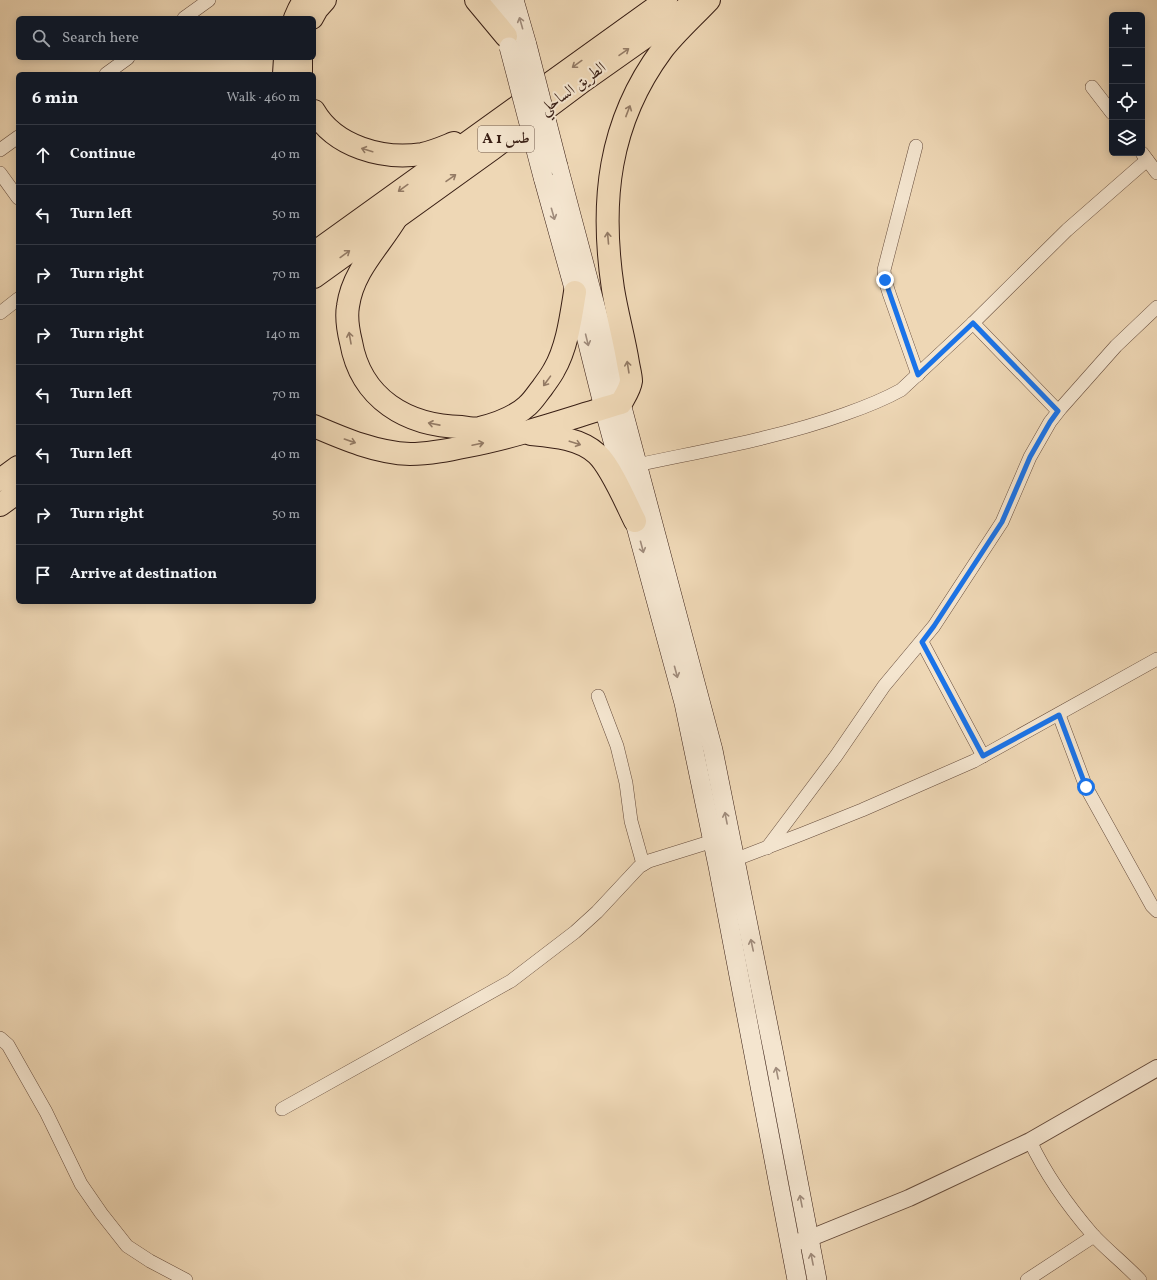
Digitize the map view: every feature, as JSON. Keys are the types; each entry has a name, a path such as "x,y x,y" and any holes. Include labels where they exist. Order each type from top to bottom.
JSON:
{"highway":[{"path":"296,16 298,8 304,0"},
{"path":"313,16 325,0"},
{"path":"476,0 514,43"},
{"name":"الطريق الساحلي","path":"316,252 666,0"},
{"name":"الطريق الساحلي","path":"316,276 492,150 583,81 698,0"},
{"path":"316,427 350,441 380,449 409,454 438,452 524,434 612,405 627,393 631,381 614,290 607,229 608,188 611,169 623,125 636,92 662,50 709,0"},
{"path":"284,72 285,60"},
{"path":"301,60 301,72"},
{"path":"316,114 338,136 351,145 374,152 401,156 424,154 455,143 497,122"},
{"path":"397,217 359,272 352,289 347,322 353,354 364,379 380,397 394,408 420,422 449,427 479,428 500,422 513,416 526,407 555,370 566,339 575,292"},
{"path":"524,434 558,437 585,446 597,454 606,465 636,520"},
{"path":"0,480 16,468"},
{"path":"0,505 16,493"}],"main road":[{"path":"497,0 558,166 612,405 636,520 684,703 753,1043 797,1280"},
{"path":"514,0 514,43 543,177 575,292 612,405 637,465 713,750 774,1055 816,1280"}],"street":[{"path":"187,16 209,0"},
{"path":"109,72 125,60"},
{"path":"1092,87 1109,109"},
{"path":"0,150 16,138"},
{"path":"916,146 884,270 889,293 918,375"},
{"path":"637,465 810,426 888,398 901,390 918,375 1067,230 1145,157 1157,173"},
{"path":"0,173 16,195"},
{"path":"0,313 16,300"},
{"path":"767,848 836,756 884,686 934,626 1002,522 1030,457 1050,422 1116,346 1157,307"},
{"path":"973,323 1058,411"},
{"path":"922,642 983,756"},
{"path":"734,860 928,782 983,756 1157,659"},
{"path":"598,696 617,746 626,783 631,821 643,864"},
{"path":"1059,715 1086,787 1152,906 1157,911"},
{"path":"282,1109 510,981 575,932 597,912 632,873 643,864 672,853 713,841"},
{"path":"0,1038 8,1045 46,1112 81,1184 101,1213 127,1246 150,1261 186,1280"},
{"path":"790,1244 808,1239 909,1198 1030,1140 1157,1068"},
{"path":"1030,1140 1038,1159 1061,1195 1094,1236 1140,1280"},
{"path":"1027,1280 1094,1236"}],"route":[{"path":"885,280 918,375 973,323 1058,411 1030,457 1002,522 922,642 983,756 1059,715 1086,787"}]}
